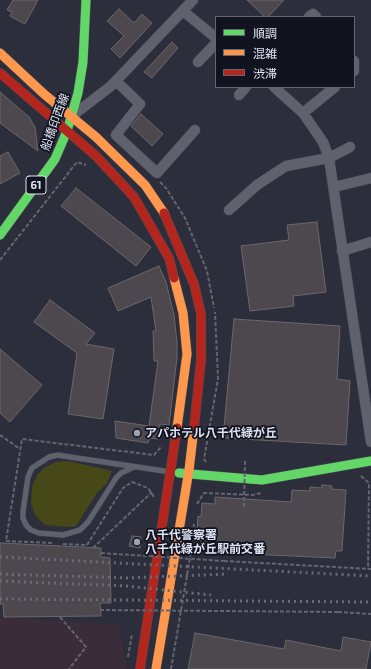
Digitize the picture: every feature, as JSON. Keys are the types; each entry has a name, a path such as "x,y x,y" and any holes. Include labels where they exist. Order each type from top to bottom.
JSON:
{"street":[{"name":"船橋印西線","path":"0,236 55,159 67,131 78,93 83,62 86,0"},
{"path":"72,116 116,81 193,0"},
{"path":"183,11 215,37"},
{"path":"198,62 215,43"},
{"path":"0,53 44,94 96,137 145,185 167,218 194,284 201,314 201,360 189,474 156,669"},
{"path":"0,73 96,156 134,197 168,258 175,278 183,313 187,354 172,472 140,669"},
{"path":"116,81 140,104 116,135 157,173 195,130"},
{"path":"239,96 245,88"},
{"path":"275,88 303,113 323,142 329,158 371,442"},
{"path":"303,113 334,88"},
{"path":"229,210 257,185 286,166 329,158 350,147"},
{"path":"334,187 371,178"},
{"path":"342,250 371,242"},
{"path":"172,472 262,480 371,461"}],"lane":[{"path":"134,467 124,471 116,478 88,522 80,530 72,534 55,535 31,530 23,518 28,477 32,468 41,461 58,455 172,472"}],"path":[{"path":"0,260 77,162 87,165"},
{"path":"0,435 21,449"},
{"path":"154,501 155,496 148,488 132,482 123,488 87,545 6,541 22,439 154,455 163,445"},
{"path":"244,507 245,461"},
{"path":"101,553 370,569 369,483 361,476"},
{"path":"93,548 152,492"},
{"path":"196,506 204,494 252,495 267,492"},
{"path":"172,669 190,558 194,521"},
{"path":"144,560 145,553"},
{"path":"134,617 136,609"},
{"path":"100,610 338,612 371,614"},
{"path":"60,616 86,647 69,669"},
{"path":"128,658 132,631"}],"shaded area":[{"path":"68,461 112,471 107,483 97,493 76,526 69,527 45,525 35,515 31,504 32,487 37,475 45,467 56,462"},
{"path":"0,617 119,625 127,669 0,669"}],"building":[{"path":"13,0 38,0 25,24 10,16 12,12 7,10"},
{"path":"247,0 284,0 269,16 264,16"},
{"path":"119,9 134,23 142,14 152,23 120,58 111,49 124,36 107,21"},
{"path":"172,42 178,48 152,78 144,72"},
{"path":"0,92 29,117 35,127 38,151 0,123"},
{"path":"141,114 163,134 152,146 131,126"},
{"path":"8,152 20,173 0,184 0,156"},
{"path":"76,188 151,247 136,266 61,206"},
{"path":"317,222 326,292 293,296 294,306 250,311 241,246 289,240 287,225"},
{"path":"159,266 166,282 174,315 177,358 169,425 160,424 158,439 150,438 148,443 116,438 115,421 149,426 158,361 154,361 153,331 156,331 151,297 118,311 108,288"},
{"path":"50,300 95,333 86,344 114,349 103,419 68,414 77,353 34,322"},
{"path":"234,319 340,326 337,379 350,381 346,445 223,438"},
{"path":"0,349 42,385 10,422 0,413"},
{"path":"322,485 332,486 331,489 346,490 342,551 336,551 335,558 206,552 206,546 196,546 198,516 201,517 202,503 215,504 215,497 291,502 292,490 310,491 310,487 322,488"},
{"path":"132,536 141,537 140,548 129,546"},
{"path":"0,543 101,548 101,557 110,558 111,603 100,603 101,616 4,617 3,604 0,604"},
{"path":"195,633 284,649 286,640 341,651 343,637 371,642 366,669 188,669"}],"railway":[{"path":"0,557 371,576"},
{"path":"0,574 127,578 228,574"},
{"path":"0,581 126,586 211,595"},
{"path":"0,599 371,602"}],"traffic: fast":[{"path":"0,235 55,159 67,131 78,93 83,62 86,0"},
{"path":"179,473 262,480 371,461"}],"traffic: slow":[{"path":"0,53 44,94 96,137 145,185 164,213"},
{"path":"174,278 183,313 187,354 177,428"},
{"path":"156,669 189,470 194,428"}],"traffic: jam":[{"path":"0,73 96,156 134,197 169,258 174,278"},
{"path":"164,213 194,284 201,314 201,360 194,428"},
{"path":"140,669 177,428"}],"place":[{"name":"アパホテル八千代緑が丘","path":"137,433"},
{"name":"八千代警察署 八千代緑が丘駅前交番","path":"137,542"}]}
